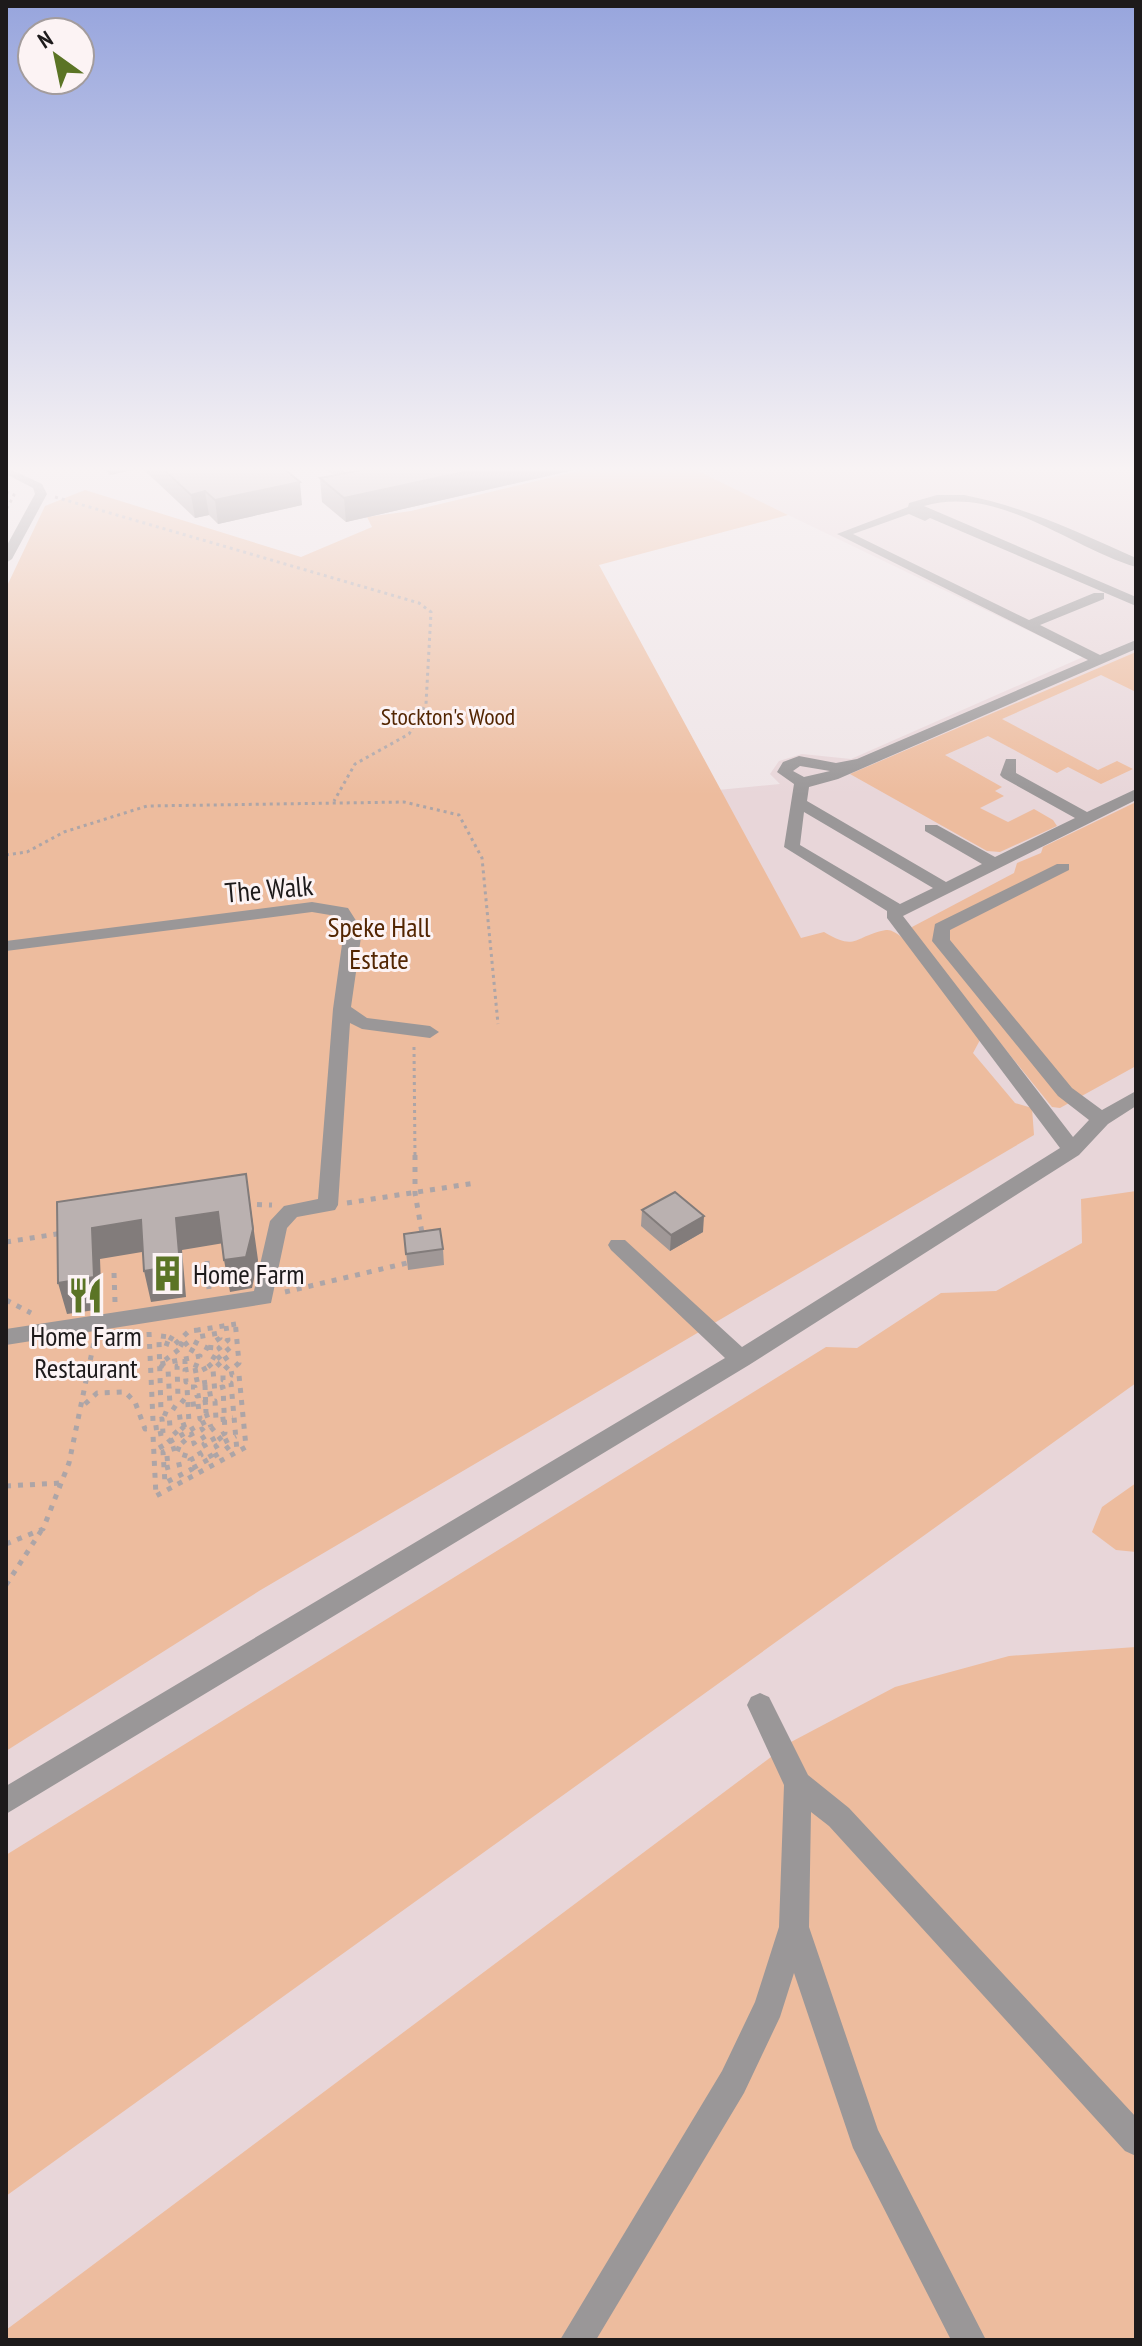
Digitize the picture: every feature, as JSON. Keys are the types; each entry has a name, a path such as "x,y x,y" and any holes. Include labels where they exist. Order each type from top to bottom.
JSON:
{"street":[{"path":"930,576 1100,660"},
{"path":"1029,625 1099,596 1057,576"},
{"path":"1076,576 1136,602"},
{"path":"861,763 836,768 806,761 788,765 787,775 802,782 826,781 1136,644"},
{"path":"1011,762 1008,775 1087,818"},
{"path":"802,782 801,804 790,829 792,847 899,911"},
{"path":"1072,1150 893,914 1136,794"},
{"path":"801,804 945,888"},
{"path":"931,828 995,864"},
{"path":"1063,867 941,928 941,941 1065,1092 1101,1119"},
{"name":"The Walk","path":"6,946 312,907 342,912 353,930 342,1009 328,1205 291,1211"},
{"path":"342,1009 362,1023 422,1032"},
{"path":"6,1801 741,1359 1072,1150 1101,1119 1136,1097"},
{"path":"6,1337 263,1297 277,1226 291,1211"},
{"path":"618,1245 741,1359"},
{"path":"760,1705 798,1784 839,1817 1136,2140"},
{"path":"577,2340 733,2082 769,2006 794,1927 798,1784"},
{"path":"794,1927 864,2137 969,2340"}],"path":[{"path":"327,576 419,603 431,612 426,704 409,734 355,764 334,801"},
{"path":"6,855 27,852 64,832 147,806 404,802 459,815 482,858 498,1024"},
{"path":"422,1032 415,1193 422,1235"},
{"path":"370,1200 475,1183"},
{"path":"238,1205 263,1202 291,1211"},
{"path":"6,1242 68,1232"},
{"path":"207,1261 210,1304"},
{"path":"263,1297 407,1263"},
{"path":"6,1585 43,1529 61,1483 106,1322 114,1273"},
{"path":"163,1430 153,1435 156,1496 246,1447 239,1375 232,1375 231,1370 239,1363 235,1319 184,1326 182,1331 176,1332"},
{"path":"192,1469 190,1460 201,1455 194,1443 187,1445 170,1427 169,1415 161,1412 159,1341 173,1346 189,1331 236,1324"},
{"path":"226,1326 228,1340 219,1348 229,1358 223,1380 231,1383 236,1436 233,1452"},
{"path":"161,1336 167,1328"},
{"path":"166,1468 182,1464 186,1452 176,1448 163,1430 162,1419 153,1421 149,1331 155,1329 161,1336 169,1337 198,1354 200,1360 195,1362 196,1373 235,1344"},
{"path":"181,1426 189,1423 187,1387 195,1387 197,1396 215,1393 213,1370 221,1362 210,1355 211,1344 220,1338 219,1333 198,1337 198,1330"},
{"path":"160,1364 191,1340 211,1350"},
{"path":"160,1364 198,1354"},
{"path":"185,1359 185,1364 177,1366 178,1397 188,1405 215,1401 216,1420 234,1418"},
{"path":"160,1364 168,1369 170,1405 179,1411 181,1426 190,1435 202,1429 207,1435 201,1439 212,1458"},
{"path":"195,1368 185,1370 186,1382 204,1378 207,1421 233,1452"},
{"path":"204,1444 225,1433 223,1387 215,1389"},
{"path":"83,1405 97,1393 125,1392 135,1402 145,1429 163,1430"},
{"path":"198,1404 200,1419 207,1421"},
{"path":"156,1449 207,1421"},
{"path":"167,1456 165,1483 220,1453 216,1446 236,1436"},
{"path":"166,1468 163,1452 176,1448"},
{"path":"6,1486 61,1483"},
{"path":"6,1544 43,1529"}],"shaded area":[{"path":"916,576 1136,576 1136,2340 6,2340 6,1626 810,955 718,790 780,784 770,774 779,761 802,754 851,759 1083,657"}],"green space":[{"name":"Speke Hall Estate","path":"11,576 605,576 801,938 824,932 850,942 886,930 896,933 908,943 936,976 980,1040 973,1053 1015,1103 1032,1108 1034,1135 259,1591 6,1751 6,588"},
{"path":"1136,652 1136,692 1101,675 1002,719 1098,770 1117,761 1133,769 1101,784 1068,767 1057,773 988,736 945,755 1002,787 995,791 1004,796 980,808 1008,822 1034,809 1053,820 1057,826 1000,852 987,851 850,774"},
{"path":"1136,802 1136,1066 1060,1108 1052,1107 925,950 913,934 912,927 1014,873 1017,863 1041,853 1043,847"},
{"path":"1136,1191 1136,1383 6,2196 6,1855 826,1347 857,1348 941,1293 996,1291 1082,1243 1081,1199"},
{"path":"1136,1483 1136,1552 1116,1550 1092,1532 1102,1507"},
{"path":"1136,1647 1136,2340 6,2340 6,2330 791,1742 895,1687 1009,1656"}],"building":[{"path":"246,1174 253,1229 246,1257 224,1260 218,1212 176,1218 180,1265 144,1271 141,1220 92,1228 94,1277 58,1283 57,1202"},
{"path":"675,1192 704,1216 671,1235 642,1210"},
{"path":"440,1229 443,1249 406,1254 404,1234"}],"place":[{"name":"Home Farm","path":"167,1274"},
{"name":"Home Farm Restaurant","path":"86,1296"}],"park label":[{"name":"Stockton's Wood","path":"448,717"}]}
